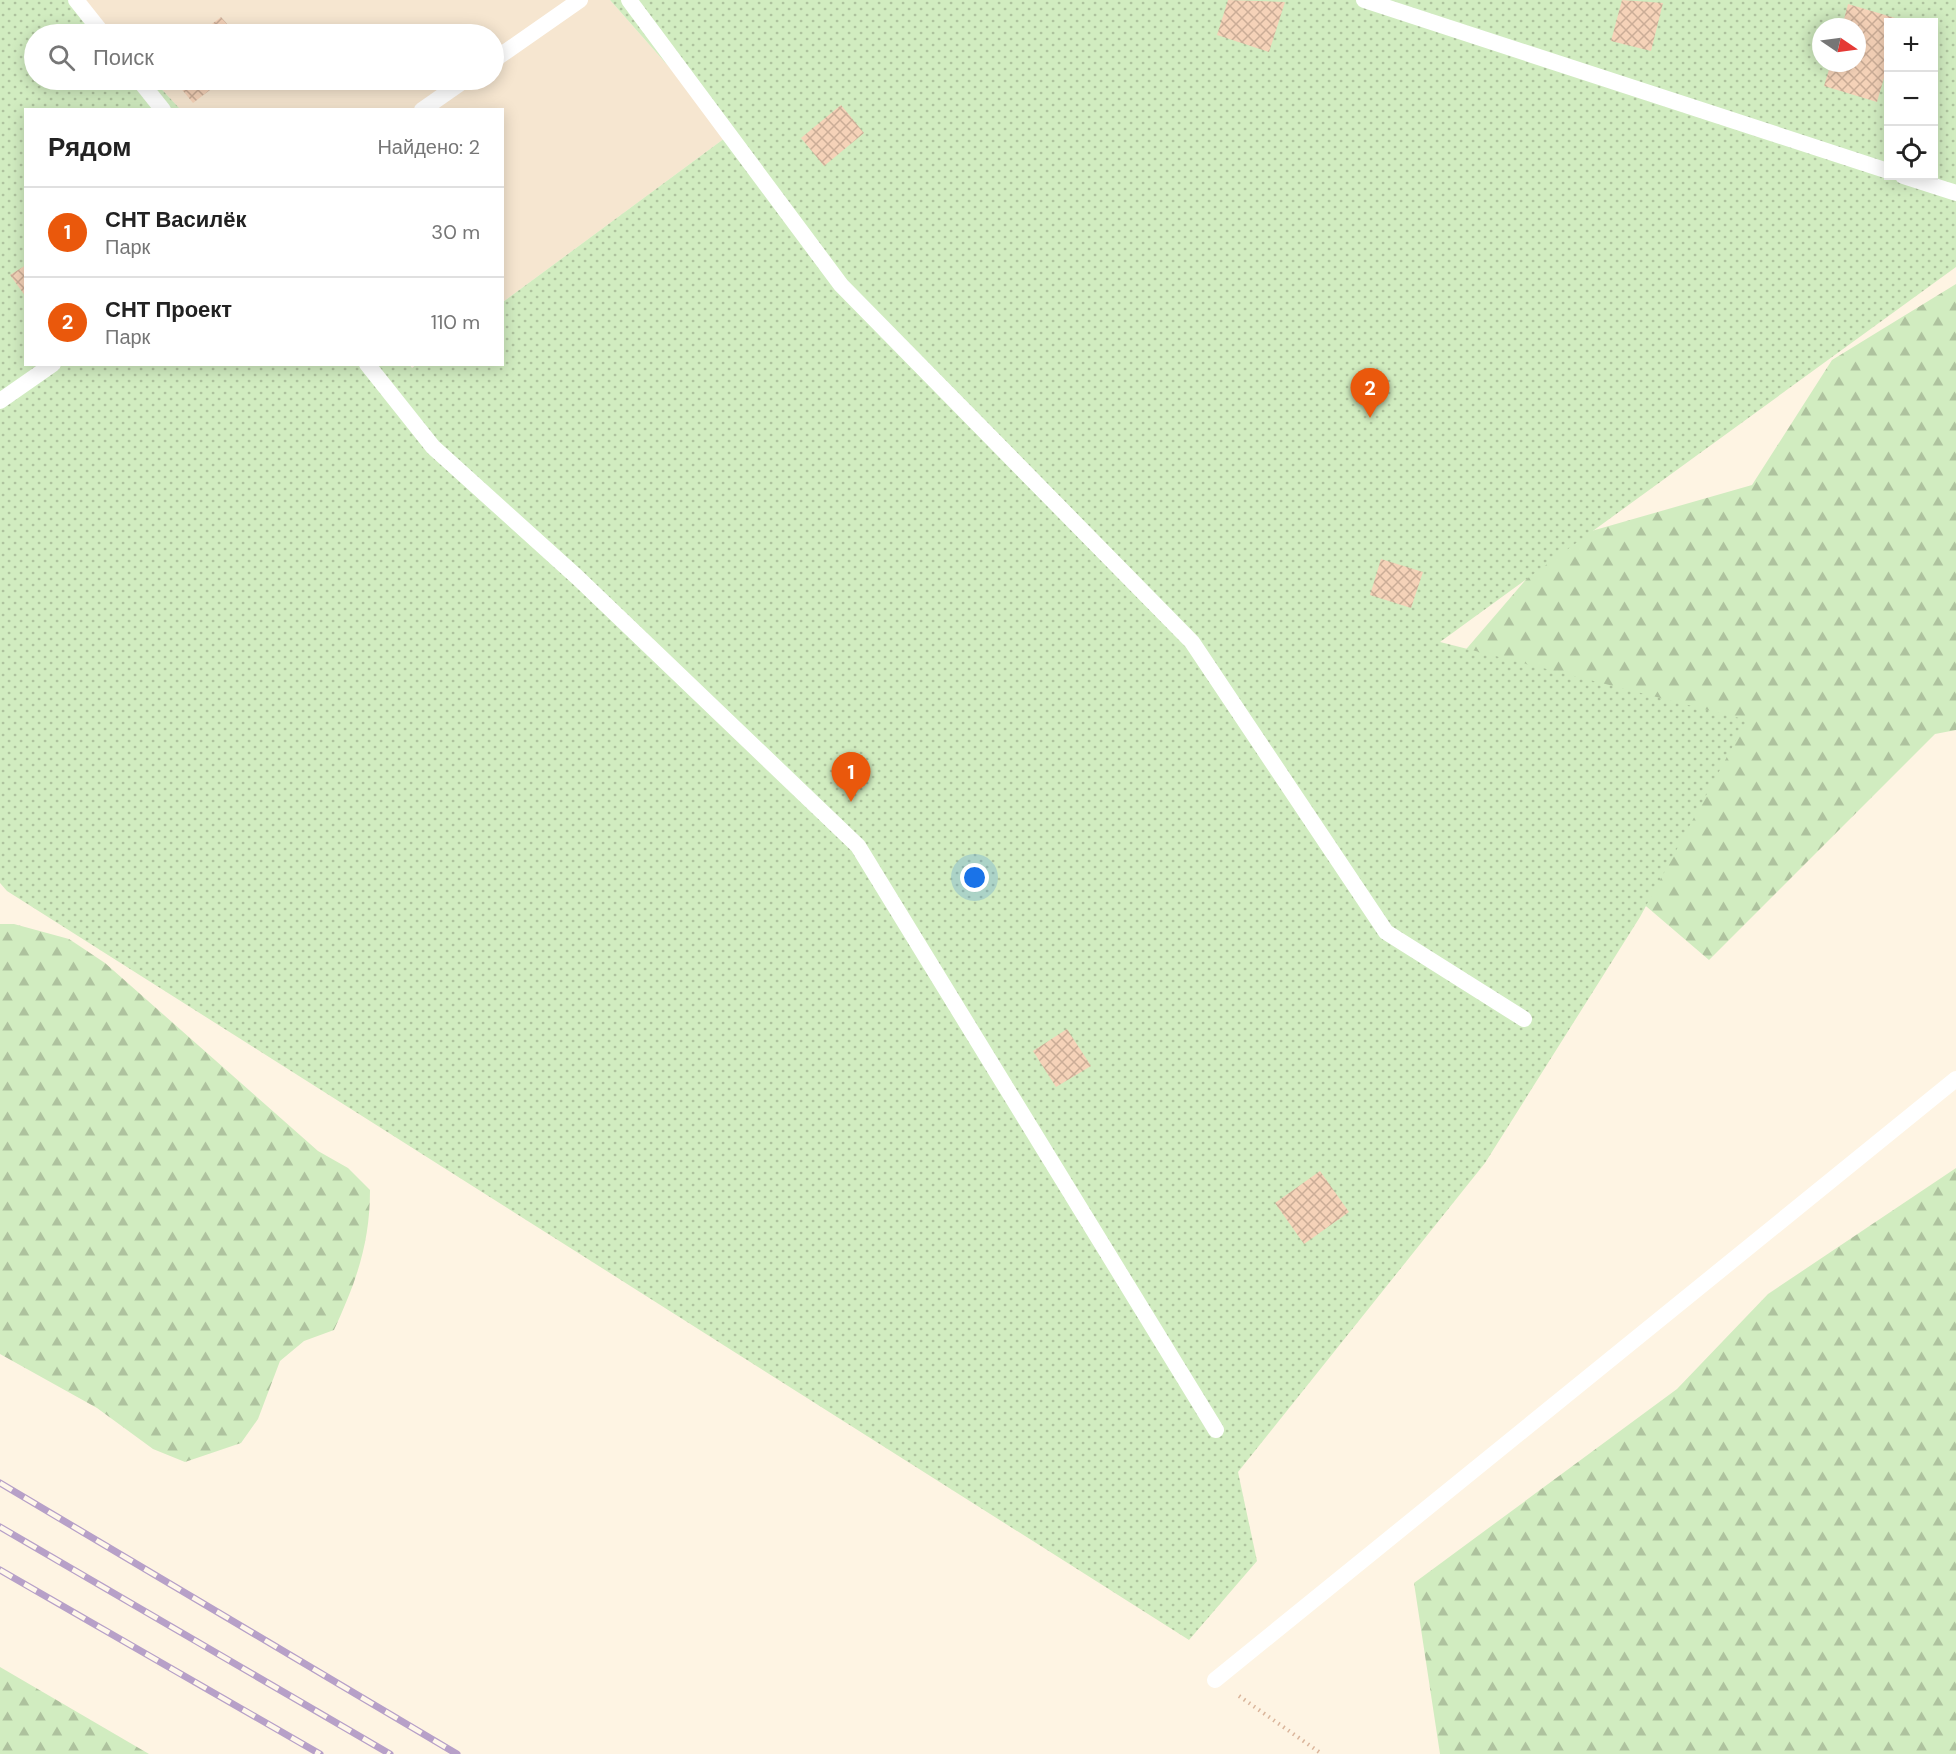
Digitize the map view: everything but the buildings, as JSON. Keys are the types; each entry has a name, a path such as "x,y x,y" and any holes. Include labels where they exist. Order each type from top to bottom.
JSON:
{"lane":[{"path":"76,0 95,24"},
{"path":"504,53 580,0"},
{"path":"629,0 841,285 1192,642 1386,932 1524,1019"},
{"path":"1364,0 1884,170"},
{"path":"147,90 161,108"},
{"path":"425,108 451,90"},
{"path":"1915,180 1956,193"},
{"path":"0,401 50,366"},
{"path":"369,366 433,447 577,577 858,846 1216,1430"},
{"path":"1215,1680 1956,1079"}],"path":[{"path":"1215,1680 1322,1754"}],"shaded area":[{"path":"82,0 610,0 729,135 504,301 504,108 179,108 162,90 504,90 504,24 104,24"}],"green space":[{"path":"0,0 82,0 104,24 24,24 24,90 162,90 179,108 24,108 24,366 410,366 412,368 414,366 504,366 504,301 729,135 610,0 1956,0 1956,267 1440,642 1747,720 1640,917 1485,1163 1238,1472 1257,1561 1189,1640 7,891 0,883"},
{"path":"1956,284 1956,730 1935,734 1709,960 1640,901 1462,654 1560,540 1752,485 1832,360"},
{"path":"0,924 14,924 69,939 105,963 318,1151 348,1168 370,1190 367,1228 360,1262 334,1330 304,1341 280,1361 258,1419 241,1443 185,1462 153,1449 97,1408 0,1354"},
{"path":"1956,1168 1956,1754 1440,1754 1414,1583 1677,1389 1768,1294"},
{"path":"0,1667 149,1754 0,1754"}],"railway":[{"path":"0,1483 457,1754"},
{"path":"0,1527 390,1754"},
{"path":"0,1570 320,1754"}],"place":[{"name":"СНТ Проект","path":"1370,418"},
{"name":"СНТ Василёк","path":"851,802"}]}
